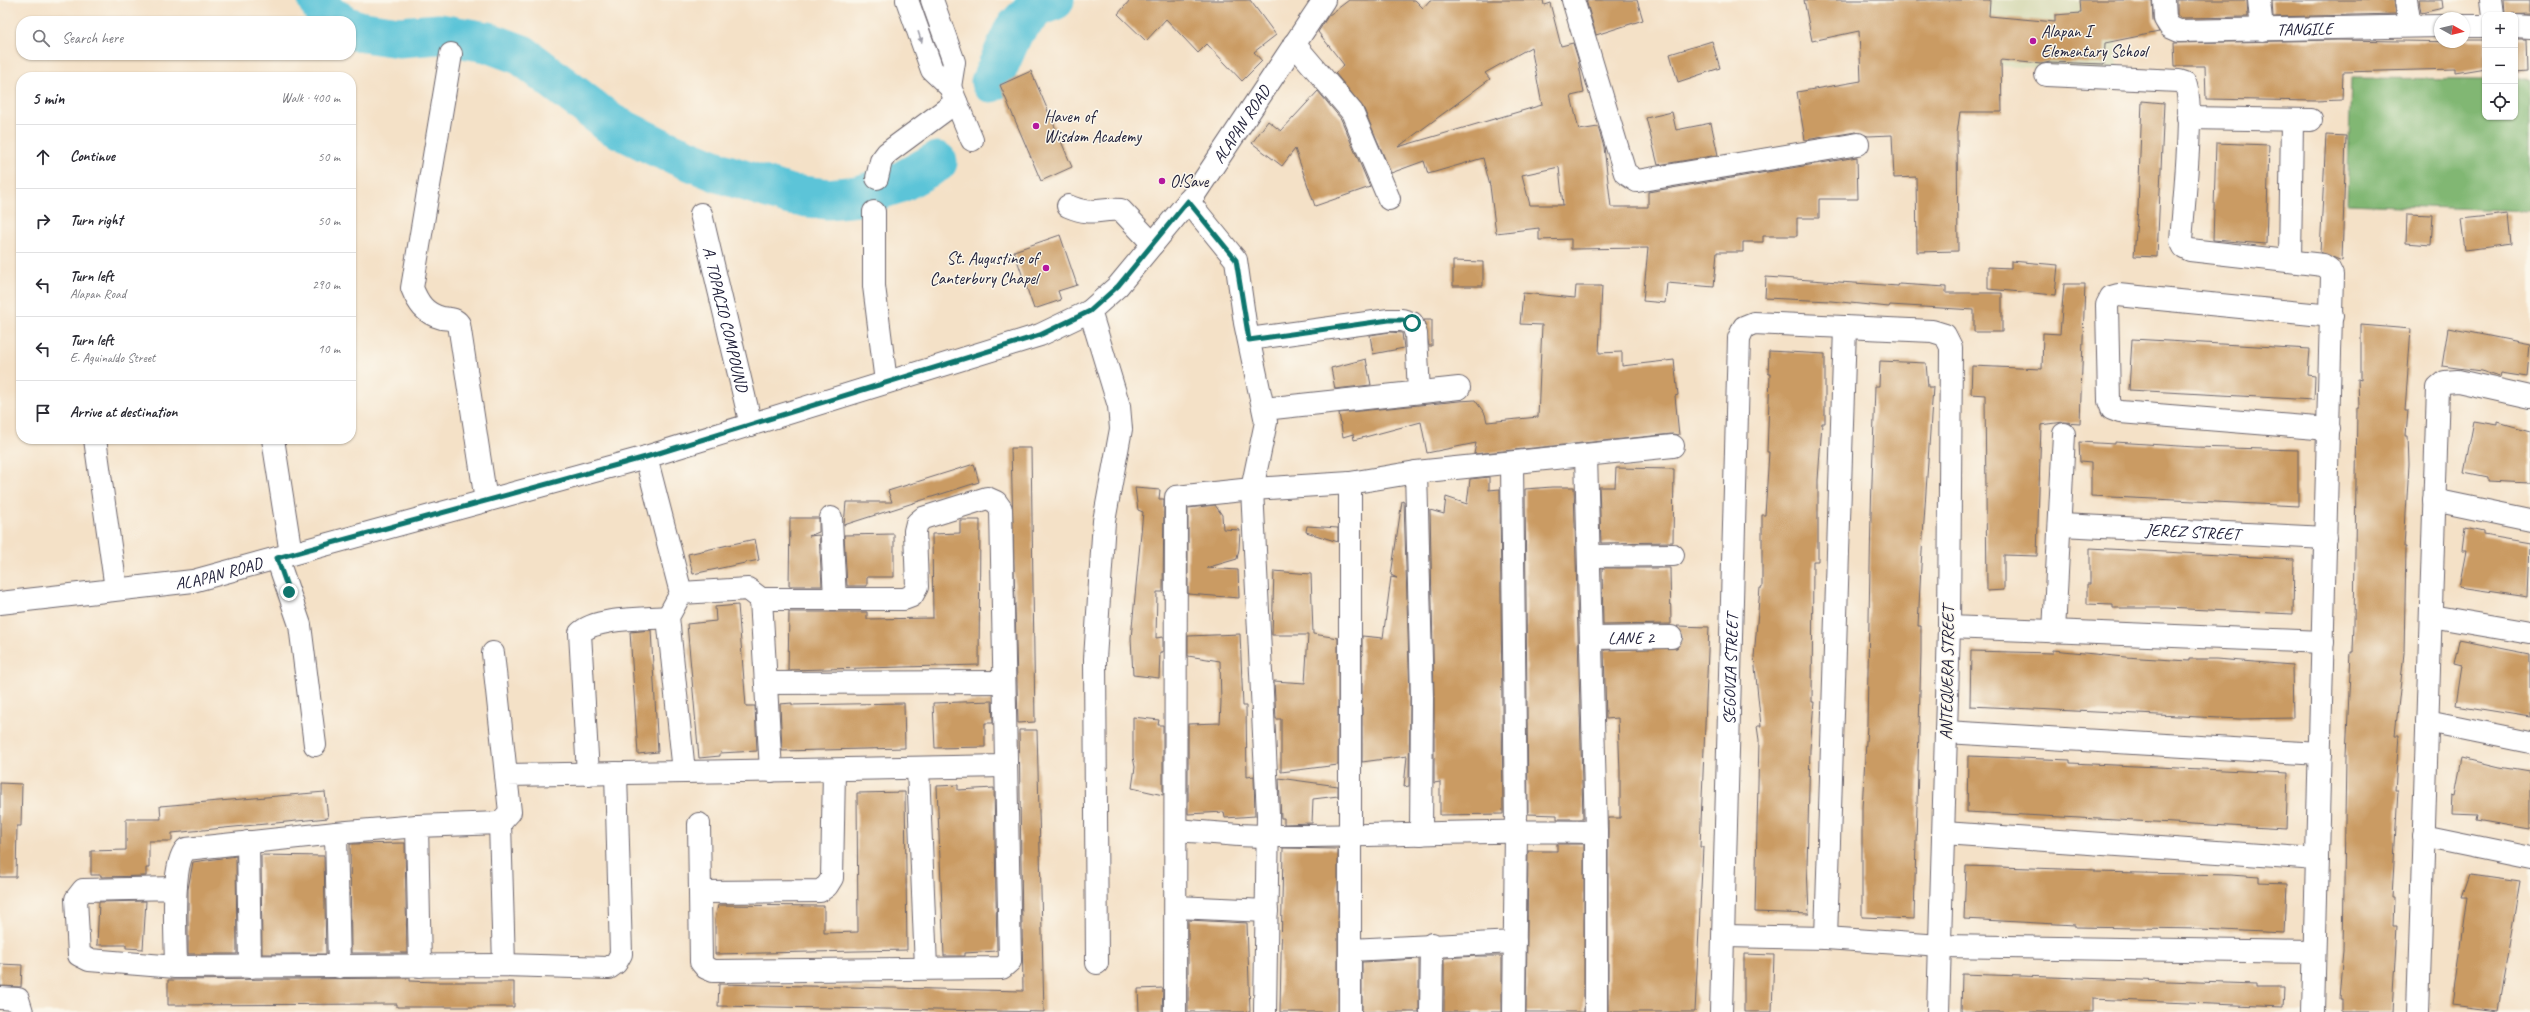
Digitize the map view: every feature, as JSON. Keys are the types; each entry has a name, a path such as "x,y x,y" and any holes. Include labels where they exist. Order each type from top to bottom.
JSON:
{"street":[{"path":"907,0 932,70 953,94 972,140"},
{"path":"877,178 881,161 887,153 953,94 954,62 932,0"},
{"name":"ALAPAN ROAD","path":"0,603 192,581 646,457 1040,335 1091,315 1118,286 1188,201 1324,0"},
{"path":"1573,0 1625,173 1631,178 1638,181 1858,144"},
{"name":"TANGILE","path":"2164,0 2165,19 2170,27 2180,31 2434,26"},
{"path":"2259,0 2262,30"},
{"path":"2406,0 2410,26"},
{"path":"2491,0 2493,12"},
{"path":"2470,26 2482,26"},
{"path":"2518,26 2530,27"},
{"path":"1294,44 1352,112 1388,199"},
{"path":"450,54 412,288 425,310 433,315 454,320 459,324 486,500"},
{"path":"2046,75 2178,81 2185,83 2188,90 2188,118 2181,241 2184,247 2190,250 2323,265 2329,268 2332,275 2313,1012"},
{"path":"2188,118 2302,120 2290,261"},
{"path":"1188,201 1236,260 1249,340 1266,422 1252,489 1268,836 1265,1012"},
{"path":"1068,206 1090,213 1108,209 1121,210 1153,244"},
{"path":"874,212 874,286 886,382"},
{"name":"A. TOPACIO COMPOUND","path":"701,214 751,425"},
{"path":"2329,429 2120,412 2112,409 2109,401 2107,305 2111,297 2118,295 2332,316"},
{"path":"1091,315 1119,406 1121,429 1104,520 1095,659 1096,963"},
{"path":"1249,340 1389,320 1402,320 1412,323 1416,334 1419,392"},
{"name":"SEGOVIA STREET","path":"1721,1012 1725,936 1739,338 1744,327 1754,323 1845,326"},
{"path":"1826,938 1845,326"},
{"name":"ANTEQUERA STREET","path":"1845,326 1932,331 1945,335 1951,346 1949,627 1938,1012"},
{"path":"2418,1012 2438,388 2445,382 2458,381 2530,398"},
{"path":"1264,409 1459,388"},
{"path":"2054,632 2061,525 2064,434"},
{"path":"95,444 116,589"},
{"path":"273,444 284,556 300,625 315,745"},
{"path":"1175,1012 1176,497 1252,489 1350,483 1416,472 1673,446"},
{"path":"1586,455 1596,832 1596,1012"},
{"path":"646,457 681,593 668,617 684,772"},
{"path":"1512,463 1516,829 1514,1012"},
{"path":"1416,472 1422,698 1421,834"},
{"path":"1350,483 1350,1012"},
{"path":"681,593 748,590 761,599 904,598 912,596 917,587 917,523 923,518 987,498 996,502 1001,509 1002,682 1010,961 1002,968 713,971 706,968 700,962 699,824"},
{"path":"2434,500 2530,520"},
{"path":"832,518 835,599"},
{"name":"JEREZ STREET","path":"2061,525 2326,538"},
{"path":"1589,556 1673,555"},
{"path":"761,599 771,771"},
{"path":"2430,616 2530,633"},
{"path":"588,774 580,633 586,627 598,623 668,617"},
{"path":"1949,627 2323,642"},
{"name":"LANE 2","path":"1591,638 1671,637"},
{"path":"493,653 510,812 500,823 504,965"},
{"path":"766,683 1002,682"},
{"path":"2427,720 2530,742"},
{"path":"1946,732 2320,754"},
{"path":"506,775 1004,766"},
{"path":"918,768 926,968"},
{"path":"700,892 820,891 828,886 832,878 834,770"},
{"path":"176,888 83,890 76,899 79,956 89,960 176,967 504,965 609,968 616,963 621,954 616,773"},
{"path":"176,967 176,888 181,854 186,849 417,826 500,823"},
{"path":"417,826 420,966"},
{"path":"1176,830 1268,836 1421,834 1516,829 1596,832"},
{"path":"336,833 339,967"},
{"path":"1944,833 2317,859"},
{"path":"2423,836 2530,858"},
{"path":"248,842 250,967"},
{"path":"1176,907 1267,911"},
{"path":"1725,936 1826,938 1941,946 2314,952"},
{"path":"1350,950 1432,944 1515,942"},
{"path":"1431,1012 1432,944"},
{"path":"0,998 18,999 22,1012"}],"shaded area":[{"name":"Alapan I Elementary School","path":"1940,0 2114,0 2118,73 1957,63"}],"green space":[{"path":"2351,78 2482,79 2482,120 2518,120 2518,79 2530,79 2530,211 2347,204"}],"building":[{"path":"1130,0 1250,0 1276,35 1254,52 1262,61 1242,81 1207,44 1198,53 1166,19 1146,41 1118,14"},
{"path":"1349,0 1415,0 1423,8 1430,0 1543,0 1544,5 1550,3 1561,46 1573,43 1578,59 1584,93 1571,96 1579,130 1598,127 1604,147 1611,207 1648,207 1648,192 1857,157 1858,199 1819,199 1819,218 1797,218 1797,236 1763,236 1763,242 1743,242 1743,252 1717,252 1714,287 1667,283 1665,303 1643,301 1648,248 1571,249 1571,239 1539,240 1539,228 1496,233 1490,186 1483,158 1428,174 1424,161 1391,173 1363,107 1335,73 1344,65 1318,32 1328,16","holes":["1531,47 1542,105 1398,147 1490,79 1485,73","1559,167 1563,205 1530,205 1522,175"]},
{"path":"1586,0 1637,0 1643,20 1596,35"},
{"path":"1804,0 1990,0 1989,16 2055,22 2055,15 2081,13 2080,0 2152,0 2153,20 2159,32 2105,43 2104,64 2050,62 2041,64 2001,60 2002,112 1960,112 1957,133 1958,251 1917,252 1916,177 1894,178 1892,135 1868,136 1856,132 1805,140 1797,92 1861,81 1859,31 1812,41"},
{"path":"2177,0 2247,0 2248,17 2182,18 2177,15"},
{"path":"2272,0 2394,0 2396,14 2273,17"},
{"path":"2419,0 2442,0 2443,8 2421,13"},
{"path":"2504,0 2530,0 2530,14 2518,14 2518,12 2505,12"},
{"path":"2518,39 2526,39 2527,72 2518,73"},
{"path":"2339,40 2434,42 2434,48 2470,48 2470,40 2482,40 2482,68 2455,73 2455,69 2343,72 2342,100 2206,99 2205,66 2175,66 2174,43"},
{"path":"1712,41 1720,68 1678,82 1670,54"},
{"name":"Haven of Wisdom Academy","path":"1031,71 1072,167 1041,181 1000,85"},
{"path":"1318,91 1341,119 1370,187 1315,206 1295,149 1282,166 1252,143 1268,121 1281,131"},
{"path":"2142,101 2164,103 2157,257 2134,256 2138,208"},
{"path":"1672,112 1676,130 1711,123 1718,155 1658,165 1646,118"},
{"path":"2326,135 2346,136 2342,261 2320,252"},
{"path":"2216,143 2269,145 2266,244 2213,240"},
{"path":"2407,214 2433,215 2431,245 2406,243"},
{"path":"2509,214 2512,244 2465,250 2461,219"},
{"name":"St. Augustine of Canterbury Chapel","path":"1060,235 1077,285 1058,291 1061,300 1034,309 1014,251"},
{"path":"1453,261 1483,262 1483,286 1453,286"},
{"path":"2011,261 2058,265 2055,295 1988,289 1988,267 2011,268"},
{"path":"1766,277 1898,286 1899,284 1946,287 1946,293 2002,293 2002,332 1974,332 1974,310 1890,305 1889,307 1831,301 1765,298"},
{"path":"2064,284 2085,284 2080,423 2064,422 2041,425 2037,556 2004,555 2004,590 1987,591 1985,395 1971,394 1972,366 2042,369 2043,333 2060,334"},
{"path":"1576,286 1602,286 1599,353 1622,352 1622,366 1674,360 1678,395 1675,396 1679,435 1672,434 1474,454 1476,443 1427,453 1421,422 1354,440 1353,434 1343,437 1339,413 1475,400 1485,414 1487,422 1538,417 1542,325 1520,324 1523,293 1575,298"},
{"path":"1424,320 1432,320 1432,346 1429,346"},
{"path":"2361,325 2411,329 2405,410 2408,410 2406,436 2408,436 2409,464 2404,547 2406,547 2404,653 2395,735 2399,735 2395,790 2398,790 2392,898 2394,898 2393,926 2397,926 2392,1012 2341,1012 2341,999 2339,999 2343,950 2346,755 2351,652 2353,652 2354,624 2357,408 2359,408 2358,379 2361,380"},
{"path":"2448,328 2530,344 2527,377 2501,373 2500,377 2481,371 2442,366"},
{"path":"1390,332 1402,333 1404,348 1373,354 1370,335"},
{"path":"2132,339 2310,349 2308,375 2315,376 2314,400 2129,390"},
{"path":"1769,351 1825,354 1825,423 1822,423 1818,480 1818,561 1813,561 1812,702 1814,702 1810,749 1807,866 1809,914 1755,912 1759,740 1757,726 1761,726 1754,657 1760,588 1762,588 1762,515 1765,515 1769,452 1767,452 1770,374 1768,374"},
{"path":"1366,359 1371,385 1335,389 1331,368"},
{"path":"1880,361 1926,363 1928,387 1933,387 1918,626 1921,626 1921,653 1914,919 1862,917 1862,808 1867,725 1875,386 1879,386"},
{"path":"2474,421 2498,425 2498,422 2530,431 2530,483 2488,481 2488,477 2464,472"},
{"path":"2079,442 2115,444 2115,442 2195,447 2298,450 2298,506 2091,496 2091,463 2080,462"},
{"path":"1011,448 1031,448 1035,722 1018,723"},
{"path":"974,464 979,482 844,525 846,502 892,502 888,491"},
{"path":"1616,468 1674,469 1673,542 1601,543 1599,487 1615,487"},
{"path":"1489,477 1489,490 1500,489 1503,814 1440,815 1440,782 1434,783 1434,698 1430,510 1444,514 1446,497 1467,504 1470,479"},
{"path":"1574,487 1583,819 1557,819 1557,815 1528,814 1525,489"},
{"path":"1135,488 1160,490 1159,499 1164,499 1163,592 1157,592 1156,638 1163,637 1163,652 1160,652 1159,678 1133,675 1131,638 1143,512 1138,510"},
{"path":"1402,501 1404,502 1410,698 1409,786 1404,787 1407,756 1362,762 1362,636 1383,638 1391,577 1397,578 1391,575"},
{"path":"1215,505 1222,515 1223,529 1240,530 1239,549 1237,559 1206,568 1238,570 1239,598 1188,594 1188,508"},
{"path":"790,518 819,518 819,532 809,536 819,535 822,586 789,586"},
{"path":"960,520 980,520 979,665 788,670 789,612 867,612 867,619 933,618 932,534 960,533"},
{"path":"1307,526 1338,528 1338,542 1306,532"},
{"path":"2465,527 2483,531 2483,535 2530,543 2528,597 2459,587 2466,551 2462,551"},
{"path":"894,534 894,577 867,577 867,586 847,586 844,535"},
{"path":"755,539 759,560 693,574 688,554"},
{"path":"2090,548 2294,559 2293,614 2166,608 2113,608 2113,605 2087,604 2087,584 2090,584"},
{"path":"1602,568 1670,568 1671,624 1603,625"},
{"path":"1274,571 1311,574 1313,634 1338,638 1338,765 1281,772 1281,719 1276,719 1274,681 1305,683 1308,635 1272,635"},
{"path":"738,605 746,706 755,706 757,751 720,753 720,756 699,758 687,624 716,621 715,607"},
{"path":"1677,626 1709,627 1700,847 1703,847 1695,1012 1608,1012 1608,818 1620,818 1620,772 1618,718 1606,719 1604,650 1677,648 1683,637"},
{"path":"651,630 658,752 638,754 630,632"},
{"path":"1240,634 1243,706 1246,706 1247,777 1254,776 1255,816 1225,818 1224,812 1188,814 1188,724 1220,723 1221,702 1220,661 1188,656 1188,636"},
{"path":"2459,640 2530,654 2530,717 2456,705 2462,666 2454,664"},
{"path":"2053,650 2125,657 2189,661 2189,659 2216,659 2292,665 2293,718 2241,719 1970,706 1971,651 2053,653"},
{"path":"992,701 993,723 985,723 985,747 935,748 933,703"},
{"path":"792,703 792,705 904,703 905,748 782,751 780,704"},
{"path":"1133,717 1159,720 1158,725 1163,725 1163,795 1132,788 1135,767 1133,757"},
{"path":"1019,730 1037,730 1044,1012 718,1006 719,984 1023,991"},
{"path":"1968,756 2070,760 2070,763 2288,773 2286,829 1967,812"},
{"path":"2462,758 2530,772 2530,829 2477,820 2478,815 2451,814 2452,794 2455,795"},
{"path":"1279,778 1338,786 1338,796 1313,799 1312,823 1284,824 1284,818 1281,818"},
{"path":"0,783 22,784 21,826 17,826 16,877 0,877"},
{"path":"958,785 958,790 994,788 997,951 965,953 965,956 944,956 937,786"},
{"path":"325,792 328,818 172,833 172,841 149,841 149,868 146,868 146,876 101,877 101,875 91,875 91,851 126,850 126,819 161,819 160,806"},
{"path":"905,792 907,950 715,954 715,920 718,905 824,906 824,933 858,932 857,793"},
{"path":"405,843 407,953 351,953 350,844"},
{"path":"1557,844 1584,844 1584,1012 1526,1012 1528,851 1557,851"},
{"path":"1283,848 1338,849 1338,1012 1280,1012"},
{"path":"261,855 324,856 326,954 262,954"},
{"path":"236,856 237,954 188,954 188,889 193,862"},
{"path":"1966,866 2259,877 2259,882 2287,883 2285,933 2201,929 2075,927 2075,925 1964,919"},
{"path":"2470,874 2520,881 2498,1011 2452,1005 2467,897 2462,897"},
{"path":"146,901 143,949 126,948 126,945 97,945 99,902"},
{"path":"1188,920 1247,923 1250,1012 1188,1012"},
{"path":"1744,954 1774,955 1772,1012 1744,1012"},
{"path":"1502,956 1502,1012 1444,1012 1444,958"},
{"path":"1419,959 1419,1012 1362,1012 1362,962"},
{"path":"0,964 22,965 21,987 0,986"},
{"path":"1962,974 2256,984 2256,987 2284,987 2283,1007 2092,999 2092,1012 1961,1012"},
{"path":"410,978 410,981 436,982 514,982 514,1007 397,1007 397,1004 168,1005 168,980"},
{"path":"1163,988 1162,1012 1139,1012 1138,989"}],"waterway":[{"path":"318,0 327,16"},
{"path":"991,82 1014,30 1036,7 1054,0"},
{"path":"356,30 399,37 439,34 487,42 522,55 611,124 660,148 721,173 790,195 828,199 859,196 901,182 937,162"}],"place":[{"name":"Alapan I Elementary School","path":"2033,41"},
{"name":"Haven of Wisdom Academy","path":"1036,126"},
{"name":"O!Save","path":"1162,181"},
{"name":"St. Augustine of Canterbury Chapel","path":"1046,268"}],"route":[{"path":"289,592 277,558 646,457 1040,335 1090,311 1118,286 1188,201 1197,210 1236,260 1245,324 1249,340 1292,332 1389,320 1402,320 1412,323"}]}
